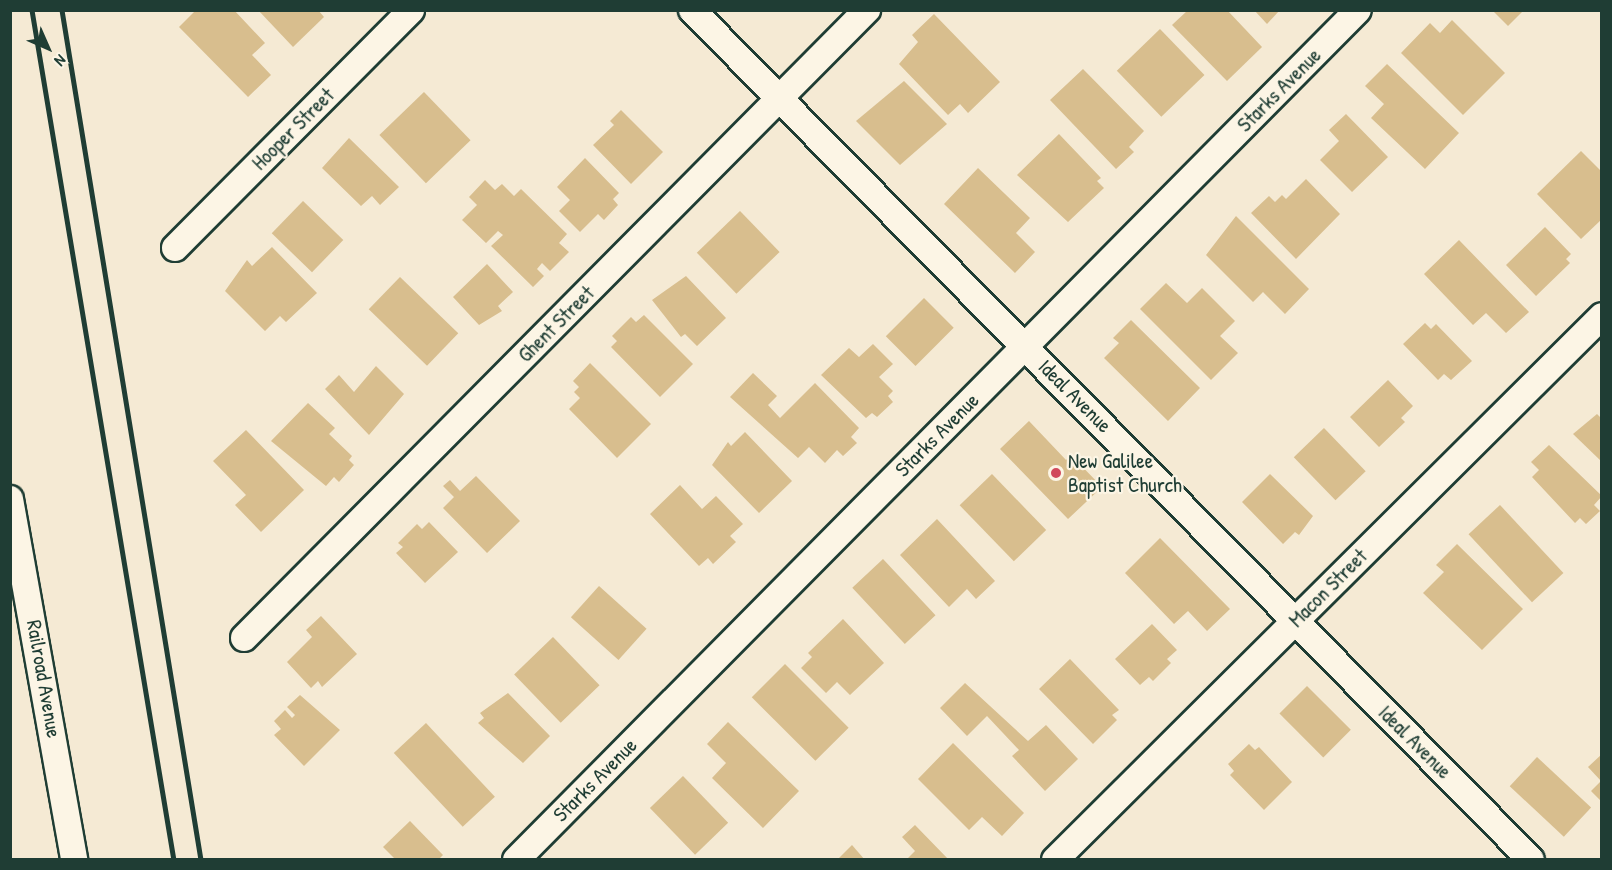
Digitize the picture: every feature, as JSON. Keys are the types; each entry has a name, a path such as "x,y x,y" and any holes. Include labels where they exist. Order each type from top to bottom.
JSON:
{"street":[{"name":"Hooper Street","path":"175,248 411,10"},
{"name":"Ideal Avenue","path":"692,10 1531,860"},
{"name":"Ghent Street","path":"244,638 867,10"},
{"name":"Starks Avenue","path":"516,860 1358,10"},
{"name":"Macon Street","path":"1055,860 1602,316"},
{"name":"Railroad Avenue","path":"10,500 74,860"}],"building":[{"path":"196,10 234,10 265,43 252,55 271,75 248,97 179,27"},
{"path":"258,10 318,10 324,17 293,47"},
{"path":"1188,10 1227,10 1262,47 1227,81 1172,25"},
{"path":"1254,10 1280,10 1267,24"},
{"path":"1492,10 1524,10 1508,26"},
{"path":"934,14 1000,82 968,113 960,104 948,115 899,64 918,42 912,35"},
{"path":"1452,20 1505,73 1463,115 1401,53 1430,23 1440,33"},
{"path":"1160,29 1204,75 1161,117 1117,71"},
{"path":"1387,64 1459,133 1425,169 1371,118 1384,104 1365,86"},
{"path":"1083,69 1144,131 1129,147 1134,152 1116,169 1050,100"},
{"path":"904,81 947,124 900,165 856,121"},
{"path":"424,92 471,140 426,183 379,135"},
{"path":"621,110 663,152 631,184 593,145 614,125 610,121"},
{"path":"1346,114 1388,157 1352,192 1320,160 1339,141 1329,130"},
{"path":"1059,134 1101,178 1097,181 1104,188 1068,222 1017,175"},
{"path":"349,138 399,187 380,205 372,196 361,206 322,168"},
{"path":"1581,151 1602,172 1602,219 1581,239 1537,194"},
{"path":"585,158 619,193 613,199 618,205 604,220 598,214 580,232 559,211 570,200 557,187"},
{"path":"978,168 1030,218 1016,233 1035,252 1015,273 944,204"},
{"path":"1306,179 1340,214 1296,259 1251,213 1269,196 1275,202 1282,195 1286,199"},
{"path":"485,180 495,190 502,184 514,196 521,189 567,234 559,243 569,252 550,271 542,263 537,269 544,276 533,287 491,246 503,235 498,231 486,243 462,220 477,205 469,197"},
{"path":"303,201 343,240 312,272 272,233"},
{"path":"740,211 780,252 736,294 697,253"},
{"path":"1236,216 1309,289 1285,314 1263,292 1253,302 1206,255"},
{"path":"1545,227 1571,254 1566,259 1570,263 1536,296 1506,265"},
{"path":"1459,240 1529,312 1506,333 1486,313 1473,325 1424,274"},
{"path":"272,247 317,293 286,322 280,316 265,331 225,291 247,260 252,266"},
{"path":"487,264 513,292 498,306 502,311 479,325 453,297"},
{"path":"686,276 726,318 697,346 685,334 681,337 652,300"},
{"path":"400,277 458,333 427,366 369,309"},
{"path":"1166,283 1187,303 1202,288 1235,321 1220,336 1238,353 1211,380 1140,309"},
{"path":"924,298 954,328 916,366 886,336"},
{"path":"644,315 693,364 660,397 611,347 617,341 612,336 631,317 636,322"},
{"path":"1131,320 1200,388 1168,421 1104,358 1119,343 1113,338"},
{"path":"1425,323 1431,329 1436,324 1472,361 1451,380 1444,374 1438,380 1403,344"},
{"path":"873,344 893,364 879,377 893,391 888,396 893,402 877,417 872,413 866,418 821,375 849,348 859,357"},
{"path":"590,363 651,424 617,458 569,409 580,398 574,392 579,387 573,381"},
{"path":"376,366 404,394 369,435 325,389 339,375 354,392"},
{"path":"753,373 777,396 768,405 780,418 815,383 859,428 851,437 857,443 843,456 837,450 825,463 809,447 798,458 730,397"},
{"path":"1388,380 1413,406 1401,418 1405,422 1379,447 1350,417"},
{"path":"308,403 335,428 329,434 352,456 349,460 354,465 339,482 334,477 326,486 271,441"},
{"path":"1597,414 1602,419 1602,462 1573,434"},
{"name":"New Galilee Baptist Church","path":"1029,421 1066,460 1071,455 1102,487 1068,519 1000,449"},
{"path":"1324,428 1366,471 1335,500 1294,457"},
{"path":"246,430 304,490 261,532 235,505 246,495 213,461"},
{"path":"745,432 792,481 759,513 712,465 728,442 731,446"},
{"path":"1549,445 1602,496 1594,505 1600,511 1586,524 1580,518 1575,523 1532,477 1539,470 1531,462"},
{"path":"992,474 1046,530 1014,561 960,505"},
{"path":"1270,474 1313,516 1299,535 1295,532 1283,544 1242,502"},
{"path":"476,476 520,521 487,553 443,508 454,497 443,486 450,480 460,491"},
{"path":"680,485 702,509 716,496 743,524 730,536 736,542 713,564 708,558 699,566 650,514"},
{"path":"1500,505 1563,573 1532,602 1469,534"},
{"path":"937,519 995,581 976,599 967,589 949,607 900,555"},
{"path":"429,522 458,552 425,583 396,553 403,547 398,543 417,524 422,529"},
{"path":"1160,538 1230,609 1207,631 1188,611 1174,624 1125,573"},
{"path":"1457,544 1523,609 1482,650 1423,593 1444,572 1436,565"},
{"path":"883,559 936,615 905,644 852,588"},
{"path":"599,586 647,629 618,660 571,617"},
{"path":"321,616 357,654 322,687 318,681 311,688 287,662 312,637 306,630"},
{"path":"843,619 884,663 850,695 837,682 826,693 801,668 812,657 808,653"},
{"path":"1152,624 1177,650 1167,659 1171,663 1153,681 1149,677 1140,685 1115,659"},
{"path":"553,637 600,685 561,723 514,675"},
{"path":"1070,659 1119,710 1112,715 1117,720 1093,744 1039,689"},
{"path":"785,664 849,728 815,761 752,697"},
{"path":"965,683 1028,741 1046,725 1078,759 1045,791 1012,756 1019,750 987,716 967,736 940,708"},
{"path":"1307,686 1351,730 1323,757 1279,714"},
{"path":"508,693 550,736 523,763 478,723 484,718 480,713"},
{"path":"300,695 340,730 304,766 274,735 281,729 274,721 285,710 292,718 295,715 287,707"},
{"path":"728,722 799,791 763,828 712,778 726,763 707,744"},
{"path":"426,723 495,797 463,827 394,753"},
{"path":"953,743 1024,813 1002,836 982,817 969,830 918,779"},
{"path":"1249,744 1255,750 1259,747 1292,782 1264,810 1230,775 1234,771 1228,764"},
{"path":"1602,754 1602,802 1591,791 1601,781 1588,767"},
{"path":"1537,757 1591,807 1564,837 1510,786"},
{"path":"683,776 728,823 695,855 650,808"},
{"path":"410,821 443,855 438,860 396,860 383,847"},
{"path":"915,825 949,860 906,860 915,851 902,837"},
{"path":"852,845 865,860 837,860"}],"railway":[{"path":"32,10 174,860"},
{"path":"62,10 201,860"}],"place":[{"name":"New Galilee Baptist Church","path":"1056,473"}]}
